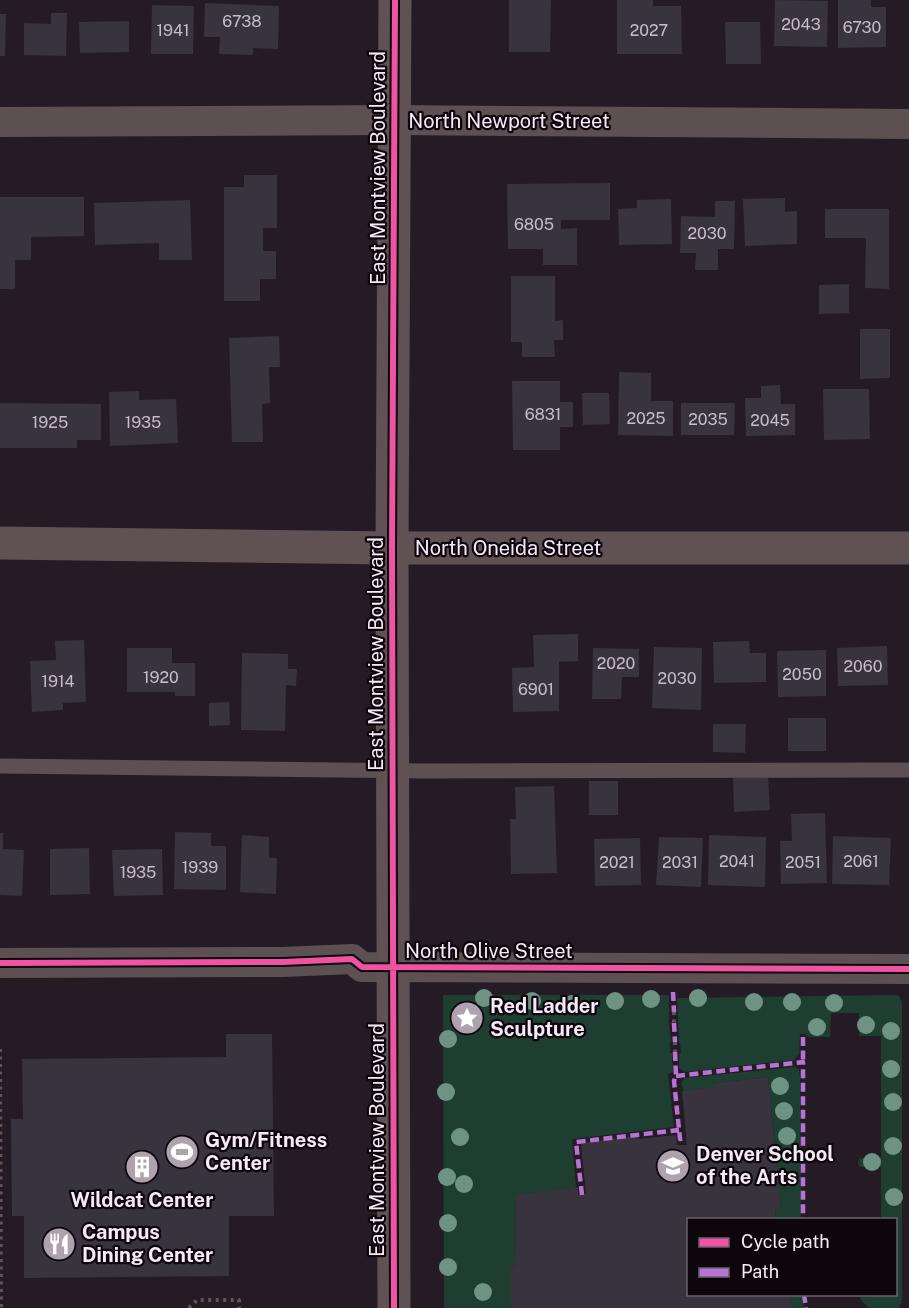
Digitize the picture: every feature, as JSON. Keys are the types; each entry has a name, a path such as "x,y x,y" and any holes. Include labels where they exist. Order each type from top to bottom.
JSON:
{"main road":[{"name":"East Montview Boulevard","path":"394,1308 392,548 395,0"},
{"name":"North Oneida Street","path":"0,543 392,548 909,548"}],"street":[{"name":"North Newport Street","path":"0,122 395,120 909,124"},
{"name":"North Olive Street","path":"0,963 272,962 352,958 362,967 909,969"}],"lane":[{"path":"0,766 393,770 909,770"}],"path":[{"path":"674,1012 674,1023"},
{"path":"675,1042 675,1052"},
{"path":"0,1049 1,1308"},
{"path":"189,1308 197,1300 239,1300 239,1308"}],"green space":[{"path":"443,995 669,995 670,1053 672,1053 673,1072 668,1074 674,1127 572,1139 576,1188 516,1195 515,1265 511,1266 511,1308 444,1308"},
{"path":"899,996 902,1002 902,1300 899,1308 869,1308 860,1296 897,1296 897,1218 881,1218 881,1167 860,1167 858,1162 860,1158 881,1157 881,1036 859,1036 859,1013 831,1013 830,1037 807,1037 806,1034 800,1034 799,1054 794,1060 685,1072 679,1068 679,1053 681,1053 677,998"},
{"path":"795,1067 799,1070 801,1218 776,1218 775,1210 781,1209 768,1077 716,1083 716,1087 684,1091 682,1083 684,1078"},
{"path":"790,1296 802,1296 804,1308 791,1308"}],"building":[{"path":"509,0 551,0 550,52 509,52"},
{"path":"617,0 653,0 653,6 681,6 682,54 617,54"},
{"path":"775,0 828,1 827,47 774,46"},
{"path":"838,0 871,0 871,7 886,7 886,47 838,48"},
{"path":"205,3 279,6 278,49 253,48 253,55 219,54 220,37 204,37"},
{"path":"152,5 194,6 193,54 151,54"},
{"path":"51,13 67,13 66,56 24,55 24,23 51,24"},
{"path":"0,14 6,14 5,56 0,56"},
{"path":"129,21 129,52 80,53 79,22"},
{"path":"725,22 760,22 761,64 726,64"},
{"path":"244,175 277,175 277,228 263,228 263,251 276,251 276,279 260,279 260,301 224,301 224,187 244,187"},
{"path":"610,183 610,220 561,220 561,229 577,228 577,265 543,265 543,249 508,249 507,184"},
{"path":"0,197 84,197 84,236 31,237 31,260 15,260 15,289 0,289"},
{"path":"785,198 785,212 797,211 797,244 745,246 743,199"},
{"path":"671,199 672,244 619,245 618,209 637,208 637,200"},
{"path":"190,200 192,260 159,260 159,243 95,245 94,203"},
{"path":"715,201 735,201 734,249 718,249 718,270 695,270 696,253 680,253 681,216 715,217"},
{"path":"825,209 889,209 889,289 865,288 866,238 825,238"},
{"path":"511,276 555,276 555,321 563,320 563,340 554,340 555,357 522,357 522,342 511,342"},
{"path":"849,284 849,313 819,314 819,285"},
{"path":"860,329 890,329 890,378 860,379"},
{"path":"279,336 280,367 269,367 270,403 262,404 263,442 232,442 229,338"},
{"path":"619,372 651,373 651,401 673,401 673,436 618,435"},
{"path":"512,381 560,381 560,402 573,402 573,427 560,427 560,450 513,450"},
{"path":"780,385 781,404 795,404 795,435 746,436 745,398 761,398 761,386"},
{"path":"823,389 869,389 870,439 824,440"},
{"path":"139,391 139,400 176,399 178,443 110,446 109,392"},
{"path":"582,393 609,393 610,424 583,425"},
{"path":"0,403 101,404 101,440 77,440 77,448 0,448"},
{"path":"681,403 735,403 734,435 681,435"},
{"path":"578,634 578,661 559,662 559,711 513,712 512,668 534,667 533,635"},
{"path":"84,640 86,702 63,703 63,710 32,712 30,661 56,660 55,641"},
{"path":"749,641 750,653 766,653 766,682 714,683 713,642"},
{"path":"887,646 888,685 838,686 837,648"},
{"path":"654,647 702,648 701,710 652,708"},
{"path":"127,648 172,648 172,663 195,663 195,696 175,696 175,692 127,692"},
{"path":"593,648 639,649 639,677 622,677 621,699 592,699"},
{"path":"826,650 826,696 778,697 777,651"},
{"path":"242,653 288,654 288,669 297,669 296,686 286,685 285,731 241,730"},
{"path":"229,702 230,725 209,726 209,703"},
{"path":"788,718 826,718 826,751 788,751"},
{"path":"713,724 746,724 745,753 713,752"},
{"path":"768,777 770,810 734,812 733,778"},
{"path":"589,781 618,781 618,815 589,815"},
{"path":"554,786 557,873 511,874 510,819 516,819 515,787"},
{"path":"825,813 827,883 781,884 780,841 792,841 791,814"},
{"path":"175,832 211,833 211,846 226,846 226,890 174,889"},
{"path":"0,833 3,833 3,849 24,850 22,896 0,895"},
{"path":"242,835 269,837 269,858 277,858 276,894 240,892"},
{"path":"709,835 766,837 765,887 708,885"},
{"path":"833,836 891,838 889,885 832,884"},
{"path":"659,837 703,838 701,887 656,885"},
{"path":"640,838 641,885 595,886 594,839"},
{"path":"89,848 90,894 50,895 50,849"},
{"path":"162,849 163,895 114,896 112,850"},
{"name":"Wildcat Center","path":"226,1034 272,1034 274,1216 229,1216 229,1276 24,1278 24,1216 12,1216 11,1119 23,1119 22,1059 226,1057"},
{"path":"768,1077 781,1209 775,1210 776,1218 687,1218 687,1296 790,1296 791,1308 511,1308 511,1266 515,1265 516,1195 578,1187 578,1195 586,1194 581,1143 638,1136 639,1139 676,1135 677,1145 687,1145 682,1091 716,1087 716,1083"}],"marked path":[{"path":"673,992 674,1012"},
{"path":"674,1023 675,1042"},
{"path":"803,1037 803,1062"},
{"path":"675,1052 676,1076 674,1081 680,1139 686,1138"},
{"path":"676,1076 803,1062 803,1218"},
{"path":"582,1195 576,1142 679,1130"},
{"path":"804,1296 806,1308"}],"cycle path":[{"path":"394,1308 392,548 395,0"},
{"path":"0,963 283,962 352,959 362,967 909,969"}],"place":[{"name":"Red Ladder Sculpture","path":"467,1018"},
{"name":"Gym/Fitness Center","path":"182,1152"},
{"name":"Denver School of the Arts","path":"673,1166"},
{"name":"Wildcat Center","path":"142,1167"},
{"name":"Campus Dining Center","path":"59,1244"}]}
